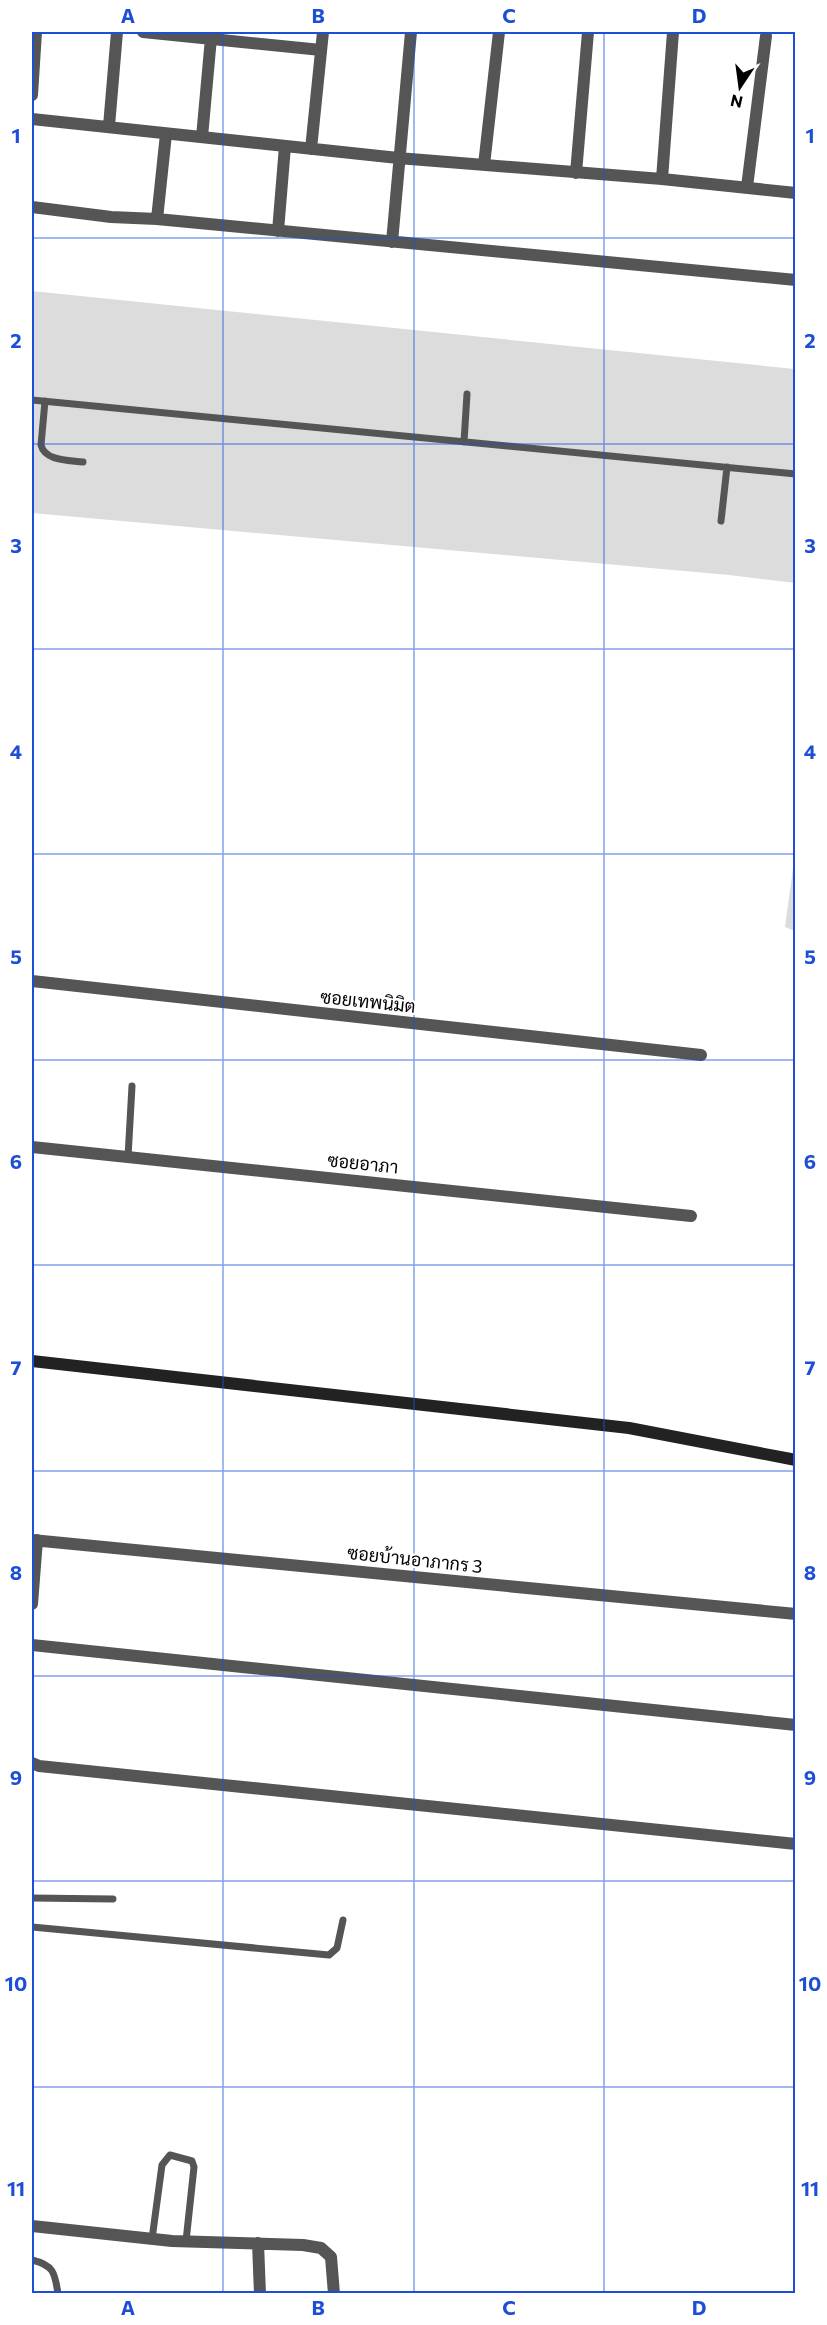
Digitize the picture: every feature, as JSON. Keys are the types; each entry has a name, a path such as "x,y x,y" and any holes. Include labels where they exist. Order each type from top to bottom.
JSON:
{"street":[{"path":"32,95 36,32"},
{"path":"109,126 117,32"},
{"path":"144,32 321,50"},
{"path":"310,149 323,32"},
{"path":"392,242 411,32"},
{"path":"484,165 499,32"},
{"path":"576,172 588,32"},
{"path":"662,179 673,32"},
{"path":"747,188 766,36"},
{"path":"202,136 212,38"},
{"path":"32,119 398,158 662,179 795,193"},
{"path":"158,219 166,134"},
{"path":"278,231 285,146"},
{"path":"32,207 111,217 158,219 795,280"},
{"name":"ซอยเทพนิมิต","path":"32,981 701,1055"},
{"name":"ซอยอาภา","path":"32,1147 692,1216"},
{"path":"32,1361 629,1428 795,1460"},
{"path":"32,1604 34,1540"},
{"name":"ซอยบ้านอาภากร 3","path":"34,1540 795,1614"},
{"path":"32,1645 795,1725"},
{"path":"32,1763 39,1766 795,1844"},
{"path":"32,2226 152,2239 303,2245 321,2248 331,2257 334,2294"},
{"path":"258,2243 260,2294"}],"lane":[{"path":"464,442 467,394"},
{"path":"32,400 795,474"},
{"path":"45,401 40,445 42,451 46,455 57,458 83,462"},
{"path":"721,521 727,467"},
{"path":"128,1157 132,1086"},
{"path":"32,1898 113,1899"},
{"path":"32,1926 329,1956 337,1948 343,1920"},
{"path":"152,2239 162,2165 170,2155 189,2160 194,2167 186,2241"},
{"path":"32,2260 46,2263 51,2268 58,2294"}],"shaded area":[{"path":"32,291 795,369 795,583 729,575 32,513"},
{"path":"795,853 795,931 785,927"}]}
